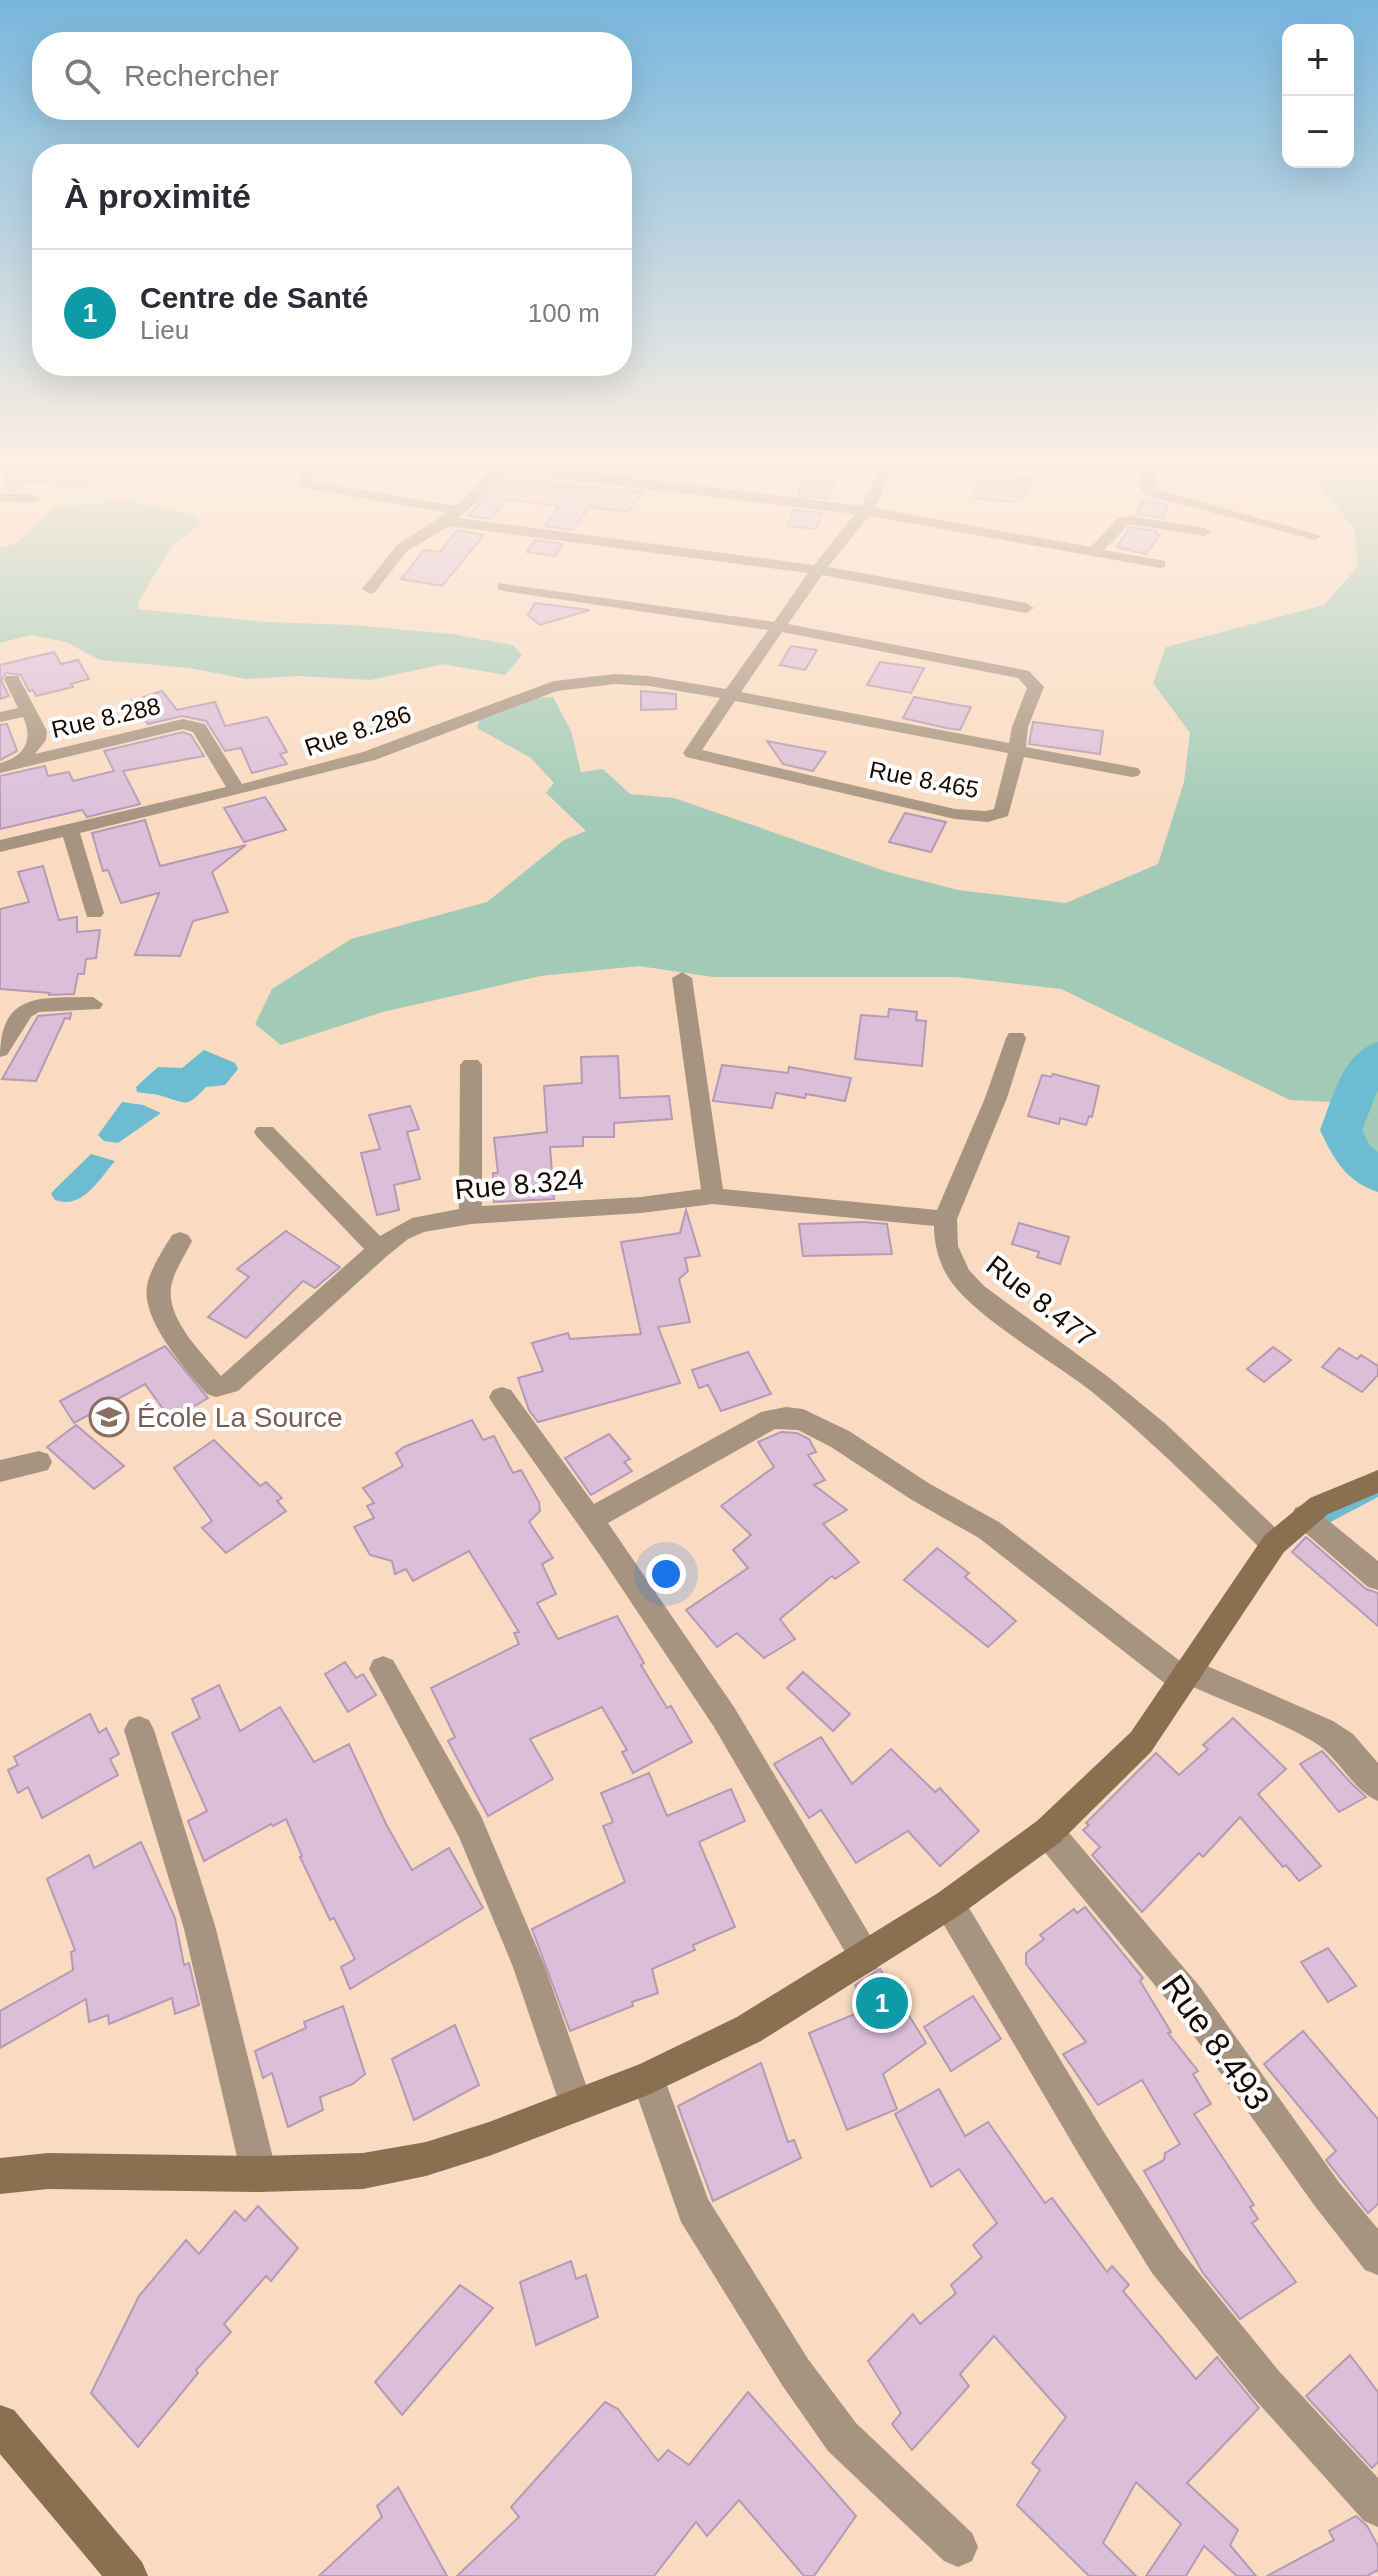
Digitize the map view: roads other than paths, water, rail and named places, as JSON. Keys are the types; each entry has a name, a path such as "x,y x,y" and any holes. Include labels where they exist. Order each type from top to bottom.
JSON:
{"street":[{"path":"370,589 376,581"},
{"name":"Rue 8.465","path":"779,627 1023,674 1036,687 1020,727 1002,812 988,817 955,814 692,753 810,581"},
{"path":"879,581 1026,608"},
{"path":"503,586 779,627"},
{"path":"12,679 38,735 20,763"},
{"name":"Rue 8.286","path":"0,846 369,756 554,686 615,679 649,681 730,695 1132,772"},
{"path":"0,717 28,711"},
{"name":"Rue 8.288","path":"0,768 183,724 199,728 237,790"},
{"path":"70,829 94,913"},
{"path":"682,978 713,1196"},
{"path":"0,1050 23,1012 35,1005 93,1004"},
{"path":"945,1219 996,1098 1016,1038"},
{"path":"471,1065 471,1215"},
{"path":"265,1132 379,1250"},
{"name":"Rue 8.324","path":"180,1241 159,1294 178,1342 216,1387 229,1384 379,1250 400,1233 420,1224 471,1215 641,1205 713,1196 945,1219"},
{"name":"Rue 8.477","path":"945,1219 946,1246 959,1275 975,1293 1098,1383 1157,1432 1274,1544"},
{"path":"502,1397 724,1717 866,1958"},
{"path":"590,1520 770,1419 786,1417 803,1420 840,1439 921,1492 989,1530 1185,1676 1323,1731 1342,1744 1378,1786"},
{"path":"0,1471 39,1462"},
{"path":"0,2176 48,2171 259,2174 363,2171 426,2159 648,2078 749,2029 949,1904 1048,1832 1141,1742 1274,1544 1319,1506 1378,1481"},
{"path":"1304,1516 1378,1578"},
{"path":"383,1669 470,1827 529,1967 576,2105"},
{"path":"139,1730 200,1929 259,2174"},
{"name":"Rue 8.493","path":"1048,1832 1189,2000 1326,2193 1378,2257"},
{"path":"949,1904 1093,2146 1165,2260 1265,2383 1378,2507"},
{"path":"648,2078 694,2209 795,2372 842,2437 958,2547"},
{"path":"0,2424 128,2576"}],"water":[{"path":"204,1050 235,1063 238,1069 225,1085 206,1087 186,1102 137,1092 136,1087 158,1067 182,1068"},
{"path":"122,1102 143,1105 161,1113 118,1143 104,1141 98,1135"},
{"path":"91,1154 115,1161 82,1197 65,1202 55,1200 51,1194"}],"waterway":[{"path":"1378,1056 1367,1066 1341,1130 1353,1155 1378,1176"},
{"path":"1319,1523 1378,1492"}],"place":[{"name":"École La Source","path":"109,1417"},
{"name":"Centre de Santé","path":"882,2003"}]}
